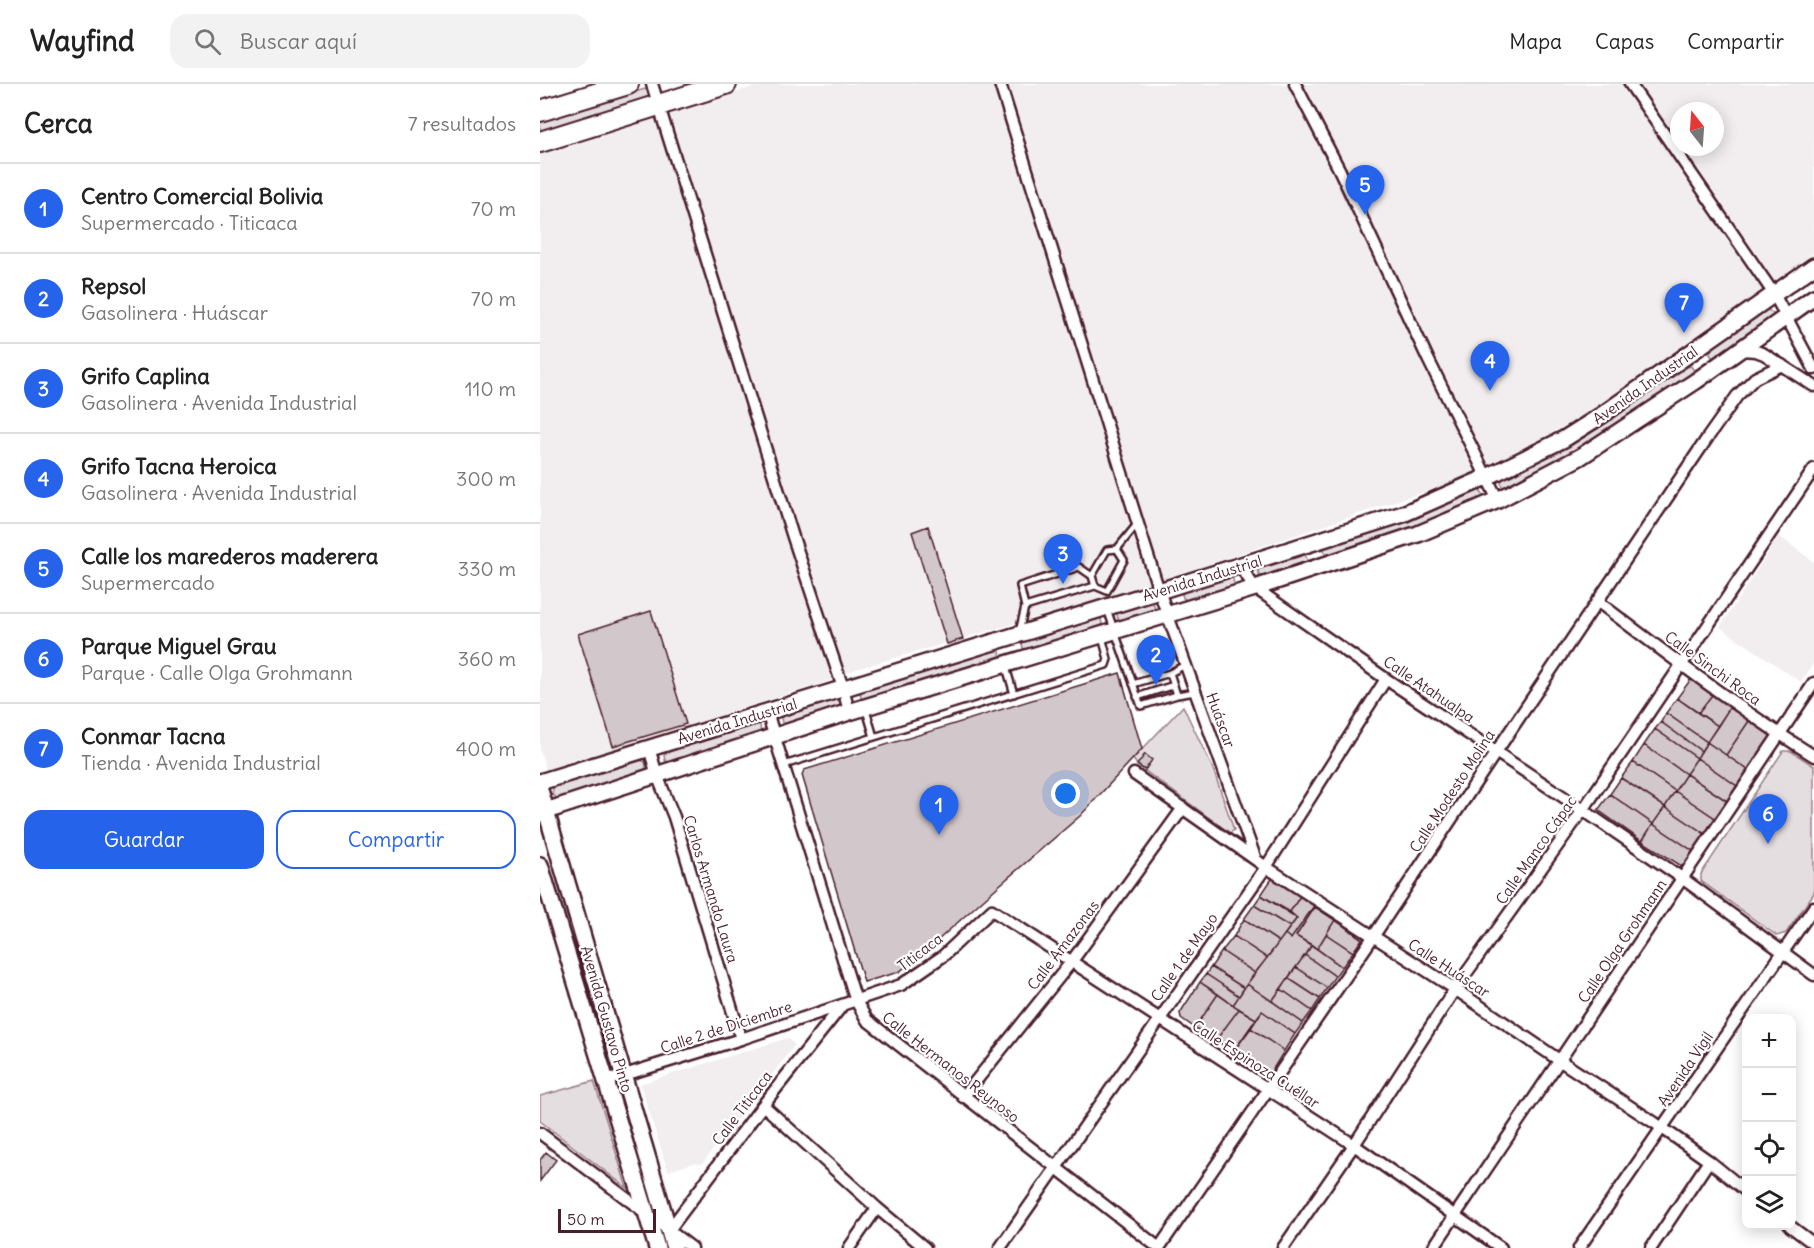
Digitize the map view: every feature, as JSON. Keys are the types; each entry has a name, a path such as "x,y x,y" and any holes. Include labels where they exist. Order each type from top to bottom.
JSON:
{"highway":[{"path":"540,111 628,84"},
{"path":"540,142 726,84"}],"main road":[{"name":"Avenida Industrial","path":"540,782 1403,514 1487,477 1564,439 1602,416 1814,266"},
{"name":"Avenida Industrial","path":"543,812 849,712 1256,588 1418,534 1498,500 1580,457 1709,372 1814,297"},
{"path":"1694,351 1709,372"},
{"path":"1310,543 1317,567"},
{"path":"1011,663 1014,636"},
{"name":"Avenida Gustavo Pinto","path":"540,790 543,812 674,1248"},
{"name":"Avenida Gustavo Pinto","path":"540,865 657,1248"}],"street":[{"path":"652,84 849,712"},
{"name":"Huáscar","path":"1000,84 1159,591 1256,860"},
{"path":"1295,84 1340,171 1428,359 1498,500"},
{"path":"1630,84 1774,294 1814,369"},
{"path":"1740,350 1764,354 1814,386"},
{"name":"Calle Modesto Molina","path":"1159,1248 1373,937 1737,396 1755,378 1782,365"},
{"name":"Calle Manco Cápac","path":"1283,1248 1354,1145 1455,989 1583,810 1814,469"},
{"name":"Calle Atahualpa","path":"1240,566 1256,588 1386,679 1682,878 1814,975"},
{"name":"Calle Sinchi Roca","path":"1597,601 1680,664 1814,756"},
{"name":"Calle 1 de Mayo","path":"1000,1248 1266,867 1386,679"},
{"name":"Calle Olga Grohmann","path":"1432,1248 1814,683"},
{"name":"Calle Hermanos Reynoso","path":"767,712 856,1002 867,1020 1159,1248"},
{"name":"Carlos Armando Laura","path":"649,748 674,817 741,1039"},
{"name":"Calle Huáscar","path":"1134,774 1266,867 1455,989 1663,1129 1742,1188"},
{"name":"Calle Amazonas","path":"963,1096 1072,961 1183,808"},
{"name":"Avenida Vigil","path":"1579,1248 1814,907"},
{"name":"Titicaca","path":"856,1002 901,985 943,956 992,910"},
{"name":"Calle Espinoza Cuéllar","path":"992,910 1354,1145 1501,1248"},
{"name":"Calle 2 de Diciembre","path":"605,1081 856,1002"},
{"name":"Calle Titicaca","path":"669,1230 841,1006"},
{"path":"763,1105 925,1248"},
{"path":"540,1133 692,1248"},
{"path":"1651,1248 1709,1161"},
{"path":"849,1248 877,1208"},
{"path":"1795,1230 1814,1244"}],"lane":[{"path":"1092,576 1107,550 1117,549 1138,523"},
{"path":"1025,607 1095,586 1107,591 1124,560 1117,549"},
{"path":"1014,636 1025,607 1020,586 1079,567 1092,576 1095,586"},
{"path":"783,765 1106,665 1108,659 1107,607"},
{"path":"1108,633 1141,706 1195,692"},
{"path":"1011,663 1014,694"},
{"path":"1133,684 1170,673 1185,664"},
{"path":"1170,673 1177,695"},
{"path":"1137,697 1174,685"},
{"path":"865,707 874,737"}],"shaded area":[{"path":"763,84 1814,84 1814,253 1608,402 1477,474 1141,587 856,669 826,682 546,770 540,750 540,152"},
{"path":"645,89 649,91 650,101 540,134 540,121"},
{"path":"1767,309 1773,314 1773,318 1713,359 1710,354 1711,349"},
{"path":"1691,366 1696,374 1587,446 1503,489 1502,479 1582,436"},
{"path":"1476,490 1484,496 1483,501 1427,526 1330,557 1325,554 1326,545 1398,524"},
{"path":"1779,536 1814,562 1814,663 1801,682 1720,627"},
{"path":"1303,553 1307,558 1306,565 1264,578 1259,575 1258,570 1261,566"},
{"path":"1229,576 1233,579 1233,588 1188,601 1183,598 1182,594 1185,589"},
{"path":"1150,601 1155,609 1153,613 1123,622 1118,619 1119,610"},
{"path":"1098,617 1101,619 1103,628 1027,652 1023,648 1024,639"},
{"path":"996,648 1000,650 1001,660 865,702 861,698 862,689"},
{"path":"837,697 841,700 842,709 786,727 782,723 781,718 784,714"},
{"path":"1183,706 1213,769 1234,830 1230,833 1137,765 1133,759"},
{"path":"756,723 760,725 761,735 669,764 665,760 666,751"},
{"path":"1783,751 1791,751 1814,766 1814,893 1786,933 1777,936 1701,881 1701,874"},
{"path":"641,760 645,762 645,771 557,799 552,794 554,786"},
{"path":"788,1038 795,1045 702,1164 694,1163 668,1171 640,1084"},
{"path":"594,1081 627,1188 540,1121 540,1096"}],"building":[{"path":"928,526 963,639 947,644 912,532"},
{"path":"651,611 686,724 613,746 578,634"},
{"path":"1120,673 1142,749 1080,816 937,941 899,972 864,982 802,775 804,770"},
{"path":"1691,679 1712,695 1698,713 1677,698"},
{"path":"1712,695 1730,707 1718,726 1698,713"},
{"path":"1677,698 1718,726 1707,742 1666,713"},
{"path":"1730,707 1749,721 1726,755 1707,742"},
{"path":"1666,713 1707,742 1701,751 1661,722"},
{"path":"1749,721 1771,736 1748,770 1726,755"},
{"path":"1661,722 1701,751 1697,758 1655,729"},
{"path":"1655,729 1697,758 1686,774 1644,745"},
{"path":"1707,742 1748,770 1737,786 1697,758"},
{"path":"1644,745 1686,774 1675,791 1633,762"},
{"path":"1145,754 1152,760 1145,770 1137,765"},
{"path":"1697,758 1737,786 1727,801 1686,774"},
{"path":"1633,762 1675,791 1665,807 1621,778"},
{"path":"1686,774 1727,801 1715,818 1675,791"},
{"path":"1621,778 1665,807 1653,824 1610,794"},
{"path":"1675,791 1715,818 1705,834 1665,807"},
{"path":"1610,794 1653,824 1642,841 1598,810"},
{"path":"1665,807 1705,834 1693,851 1653,824"},
{"path":"1653,824 1693,851 1683,867 1642,841"},
{"path":"1275,878 1300,896 1290,912 1261,895 1271,880"},
{"path":"1261,895 1297,918 1290,927 1254,905"},
{"path":"1300,896 1314,906 1291,939 1285,934 1297,918 1290,912"},
{"path":"1254,905 1290,927 1279,942 1244,919"},
{"path":"1314,906 1296,936 1312,945 1272,1001 1247,984 1285,934 1291,939"},
{"path":"1315,907 1335,920 1317,949 1296,936"},
{"path":"1244,919 1279,942 1267,958 1234,936"},
{"path":"1335,920 1362,939 1353,952 1326,934"},
{"path":"1326,934 1353,952 1342,967 1317,949"},
{"path":"1234,936 1267,958 1255,973 1222,951"},
{"path":"1312,945 1342,967 1335,976 1305,955"},
{"path":"1222,951 1255,973 1244,988 1211,967"},
{"path":"1305,955 1335,976 1327,988 1296,967"},
{"path":"1211,967 1244,988 1239,996 1206,974"},
{"path":"1296,967 1327,988 1320,999 1288,978"},
{"path":"1206,974 1239,996 1233,1005 1200,982"},
{"path":"1288,978 1320,999 1312,1011 1281,989"},
{"path":"1200,982 1218,994 1195,1028 1181,1018 1180,1013"},
{"path":"1247,984 1303,1023 1295,1034 1262,1011 1256,1019 1233,1005"},
{"path":"1281,989 1312,1011 1303,1023 1272,1001"},
{"path":"1218,994 1239,1009 1216,1040 1195,1028"},
{"path":"1239,1009 1256,1019 1233,1052 1216,1040"},
{"path":"1262,1011 1295,1034 1284,1051 1251,1028"},
{"path":"1251,1028 1284,1051 1270,1074 1265,1075 1233,1052"},
{"path":"546,1152 556,1160 540,1181 540,1160"}],"place":[{"name":"Calle los marederos maderera","path":"1365,215"},
{"name":"Conmar Tacna","path":"1684,333"},
{"name":"Grifo Tacna Heroica","path":"1490,391"},
{"name":"Grifo Caplina","path":"1063,584"},
{"name":"Repsol","path":"1156,685"},
{"name":"Centro Comercial Bolivia","path":"939,835"},
{"name":"Parque Miguel Grau","path":"1768,844"}]}
